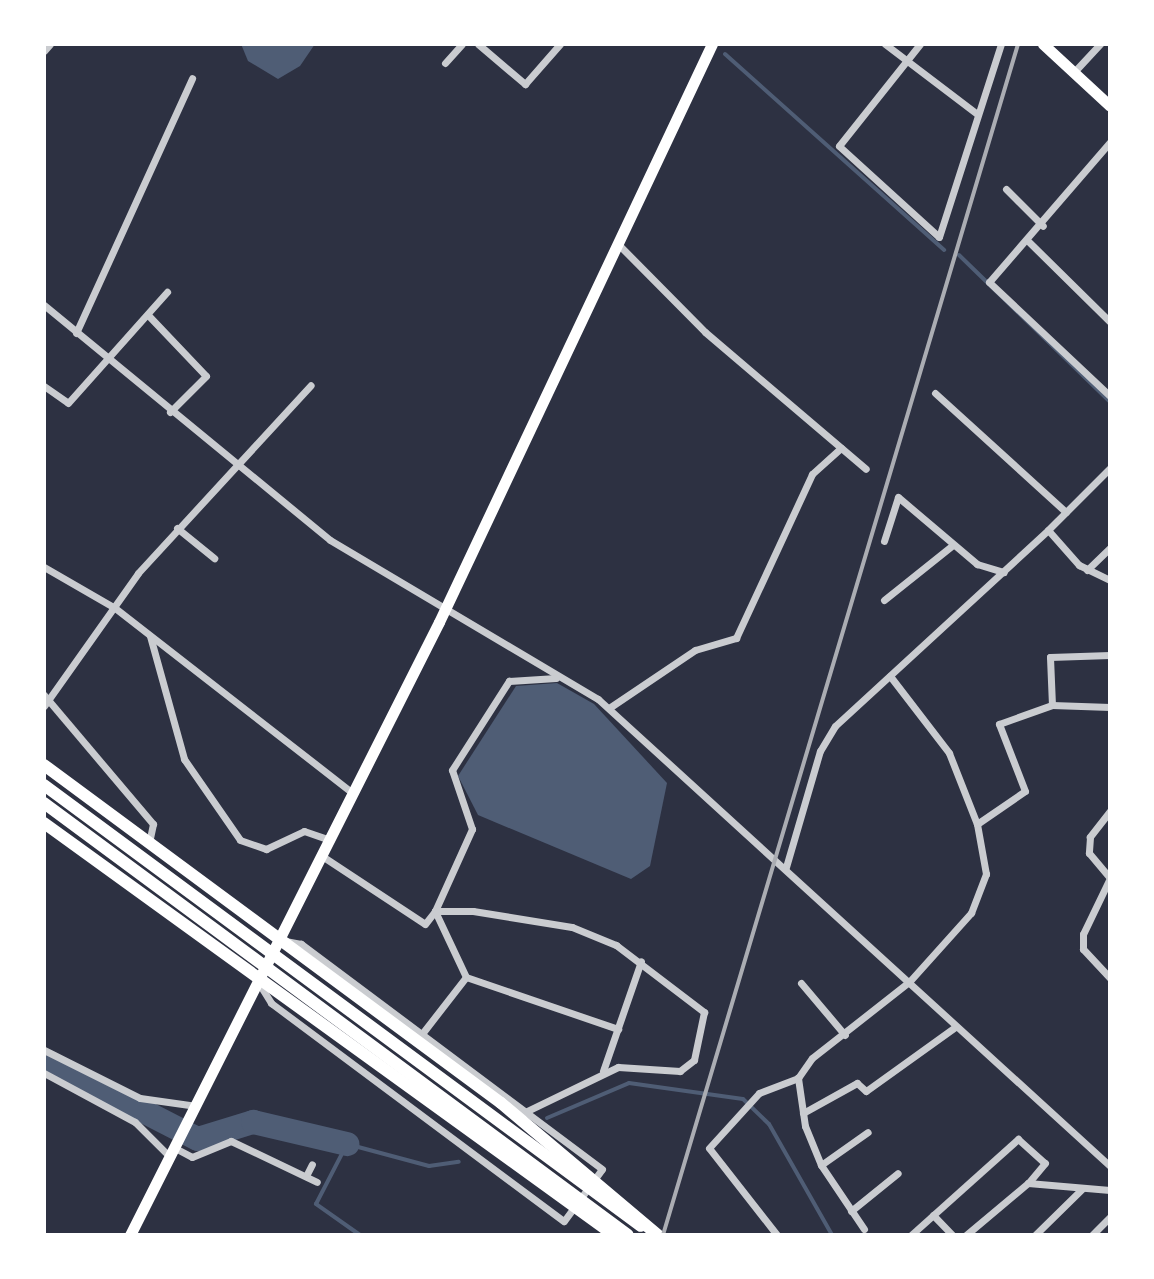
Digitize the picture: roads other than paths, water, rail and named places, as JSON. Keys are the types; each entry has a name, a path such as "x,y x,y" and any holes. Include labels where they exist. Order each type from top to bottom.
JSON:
{"main road":[{"path":"130,1235 445,611 712,44"},
{"path":"1043,44 1110,106"},
{"path":"44,765 501,1103 656,1235"},
{"path":"44,785 656,1235"},
{"path":"44,803 628,1235"},
{"path":"44,823 474,1140 614,1235"}],"street":[{"path":"44,51 50,44"},
{"path":"445,63 462,44"},
{"path":"478,44 525,84 560,44"},
{"path":"885,44 976,113"},
{"path":"920,44 839,146 939,237 976,113 1001,44"},
{"path":"1074,72 1100,44"},
{"path":"76,333 192,78"},
{"path":"1110,142 1043,226 989,282 1110,396"},
{"path":"1006,189 1043,226"},
{"path":"1029,242 1110,322"},
{"path":"618,244 705,332 866,469"},
{"path":"44,386 68,403 104,356 148,315 167,292"},
{"path":"44,305 231,465 330,540 609,708 1110,1166"},
{"path":"148,315 206,376 170,412"},
{"path":"149,843 153,824 46,701 177,528 231,465 311,385"},
{"path":"935,393 1066,512"},
{"path":"609,708 695,650 736,638 812,474 841,448"},
{"path":"786,867 820,751 835,726 1004,572 1110,468"},
{"path":"884,541 898,497 983,568 1004,572"},
{"path":"177,528 214,558"},
{"path":"1048,530 1087,570 1110,580"},
{"path":"884,600 953,545"},
{"path":"1087,570 1110,548"},
{"path":"44,567 115,608 353,793"},
{"path":"149,634 184,759 240,840 266,849 304,831 330,840"},
{"path":"1052,705 1050,657 1110,655"},
{"path":"777,1235 709,1148 759,1093 798,1078 909,982 982,889 985,845 949,753 890,676"},
{"path":"322,856 425,924 435,911 472,829 452,783 456,760 509,681 558,678"},
{"path":"977,824 1025,791 999,724 1052,705 1110,707"},
{"path":"1110,811 1089,845 1110,878 1083,934 1083,949 1110,978"},
{"path":"435,911 572,927 641,961 704,1012 694,1060 680,1071 603,1071 525,1112"},
{"path":"435,911 466,977 618,1029"},
{"path":"258,982 271,1003 564,1221 602,1169 301,944 280,939"},
{"path":"603,1071 641,961"},
{"path":"421,1035 466,977"},
{"path":"801,983 845,1035"},
{"path":"803,1113 857,1083 866,1091 955,1027"},
{"path":"44,1050 140,1098 194,1109"},
{"path":"44,1073 192,1157 231,1141 317,1182"},
{"path":"798,1078 803,1113 821,1165 864,1229"},
{"path":"821,1165 868,1132"},
{"path":"911,1235 1018,1139 1045,1163 1028,1183 966,1235"},
{"path":"262,1155 268,1144"},
{"path":"306,1176 312,1164"},
{"path":"851,1211 898,1173"},
{"path":"1028,1183 1110,1190"},
{"path":"1035,1235 1083,1188"},
{"path":"933,1215 952,1235"},
{"path":"1092,1235 1110,1217"}],"water":[{"path":"241,44 315,44 300,66 278,79 248,61"},
{"path":"557,683 594,704 667,783 650,866 631,879 478,815 458,776 516,686"}],"waterway":[{"path":"725,54 944,250"},
{"path":"959,255 1110,402"},
{"path":"44,1060 198,1139 253,1122 347,1144"},
{"path":"547,1118 629,1083 743,1099 769,1124 832,1235"},
{"path":"360,1235 316,1204 347,1144 429,1166 459,1162"}],"railway":[{"path":"663,1235 1018,44"}]}
